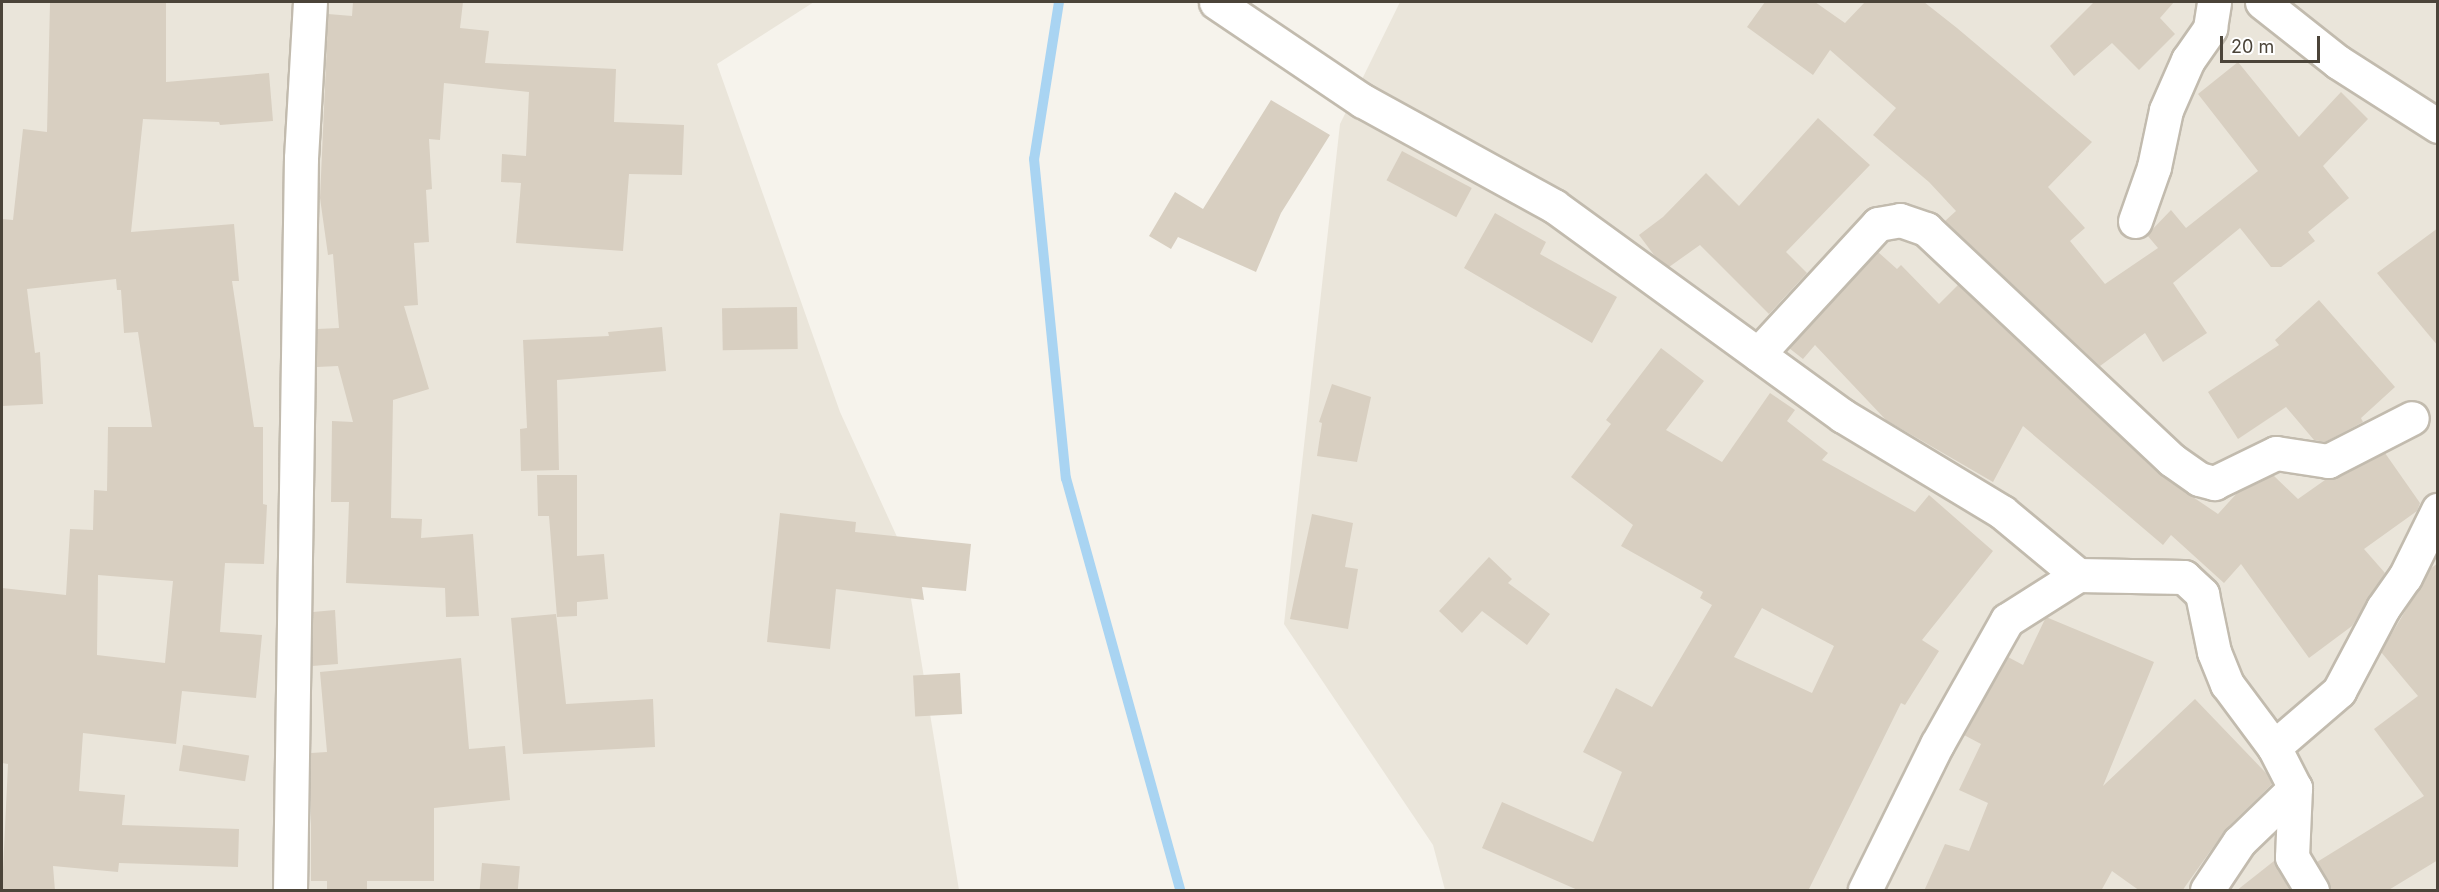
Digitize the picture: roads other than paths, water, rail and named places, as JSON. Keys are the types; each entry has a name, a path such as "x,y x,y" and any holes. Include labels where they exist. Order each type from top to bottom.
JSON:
{"street":[{"path":"290,891 301,158 310,2"},
{"path":"1216,2 1363,101 1554,206 1843,416 2002,512 2078,575"},
{"path":"2135,221 2154,167 2166,110 2188,60 2210,28 2214,2"},
{"path":"2262,2 2338,62 2438,126"},
{"path":"1758,354 1878,224 1900,220 1926,229 2172,460 2199,479 2214,483 2276,453 2328,461 2412,418"},
{"path":"2274,747 2338,691 2383,608 2405,577 2438,510"},
{"path":"1865,891 1936,744 2007,620 2078,575 2184,577 2202,594 2214,652 2227,684 2274,747 2295,788 2292,857 2312,891"},
{"path":"2207,891 2239,842 2295,788"}],"waterway":[{"path":"1059,2 1034,159 1066,478 1180,890"}]}
